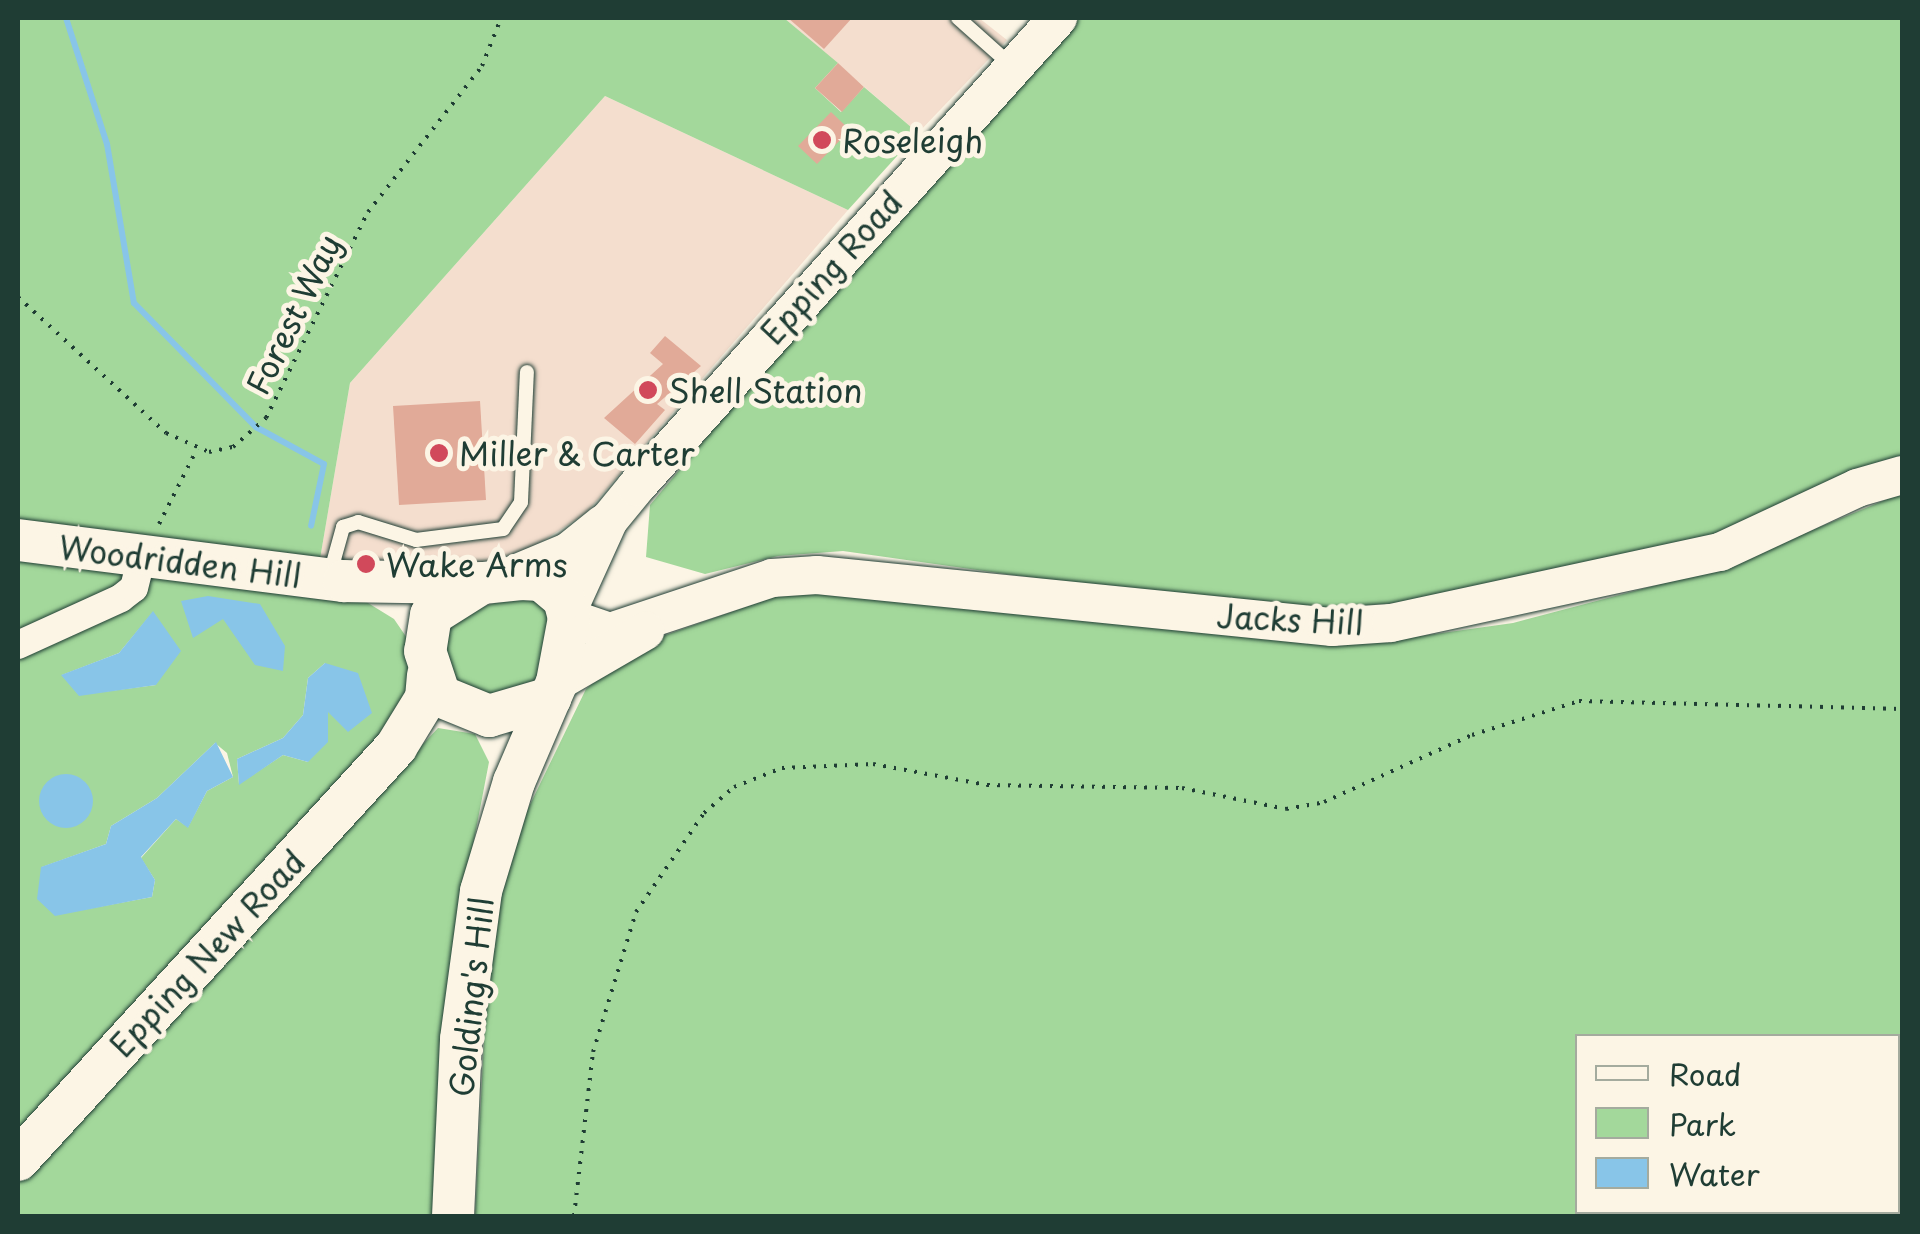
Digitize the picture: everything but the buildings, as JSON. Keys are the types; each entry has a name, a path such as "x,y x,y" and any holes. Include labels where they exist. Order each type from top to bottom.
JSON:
{"main road":[{"name":"Epping Road","path":"491,581 568,552 609,520 1058,18"},
{"name":"Jacks Hill","path":"664,619 772,578 817,576 1332,627 1390,623 1720,552 1857,488 1902,475"},
{"name":"Epping Road","path":"569,613 609,520"},
{"name":"Woodridden Hill","path":"18,540 141,559 336,581 491,581"},
{"path":"514,782 496,729 470,712 426,663 432,614 491,581 541,580 569,613 610,632 664,619"},
{"name":"Woodridden Hill","path":"336,581 392,608 426,663"},
{"path":"554,690 569,613"},
{"path":"470,712 509,715 664,619"},
{"name":"Epping New Road","path":"18,1160 396,746 426,698 426,663"},
{"name":"Golding's Hill","path":"453,1216 462,1039 481,891 514,782 554,690"},
{"name":"Epping New Road","path":"396,746 440,714 470,712"}],"street":[{"path":"18,645 121,598 134,588 141,559"}],"lane":[{"path":"958,18 1013,68"},
{"path":"336,581 343,527 358,522 416,540 503,529 521,502 528,372"}],"path":[{"name":"Forest Way","path":"197,449 233,447 264,420 368,212 482,66 501,18"},
{"path":"18,297 166,433 197,449 141,559"},
{"path":"574,1216 593,1052 636,912 704,813 734,787 782,768 874,764 987,785 1182,788 1286,809 1324,802 1472,735 1579,702 1902,709"}],"shaded area":[{"path":"784,18 979,18 1007,40 918,133"},
{"path":"605,96 848,210 586,513 535,546 474,567 320,559 350,383"}],"green space":[{"path":"18,18 784,18 838,63 815,88 841,112 864,87 918,133 848,210 605,96 350,383 320,559 18,526"},
{"path":"1072,18 1902,18 1902,456 1707,541 1413,602 1310,609 1191,600 843,551 778,556 705,574 646,557 650,505 902,203"},
{"path":"1902,493 1902,1216 475,1216 492,883 586,689 637,645 785,593 842,591 1335,646 1513,623 1718,569"},
{"path":"18,548 355,595 394,619 407,638 406,696 363,757 18,1131","holes":["153,612 156,685 79,695 62,675 119,653","325,663 308,762 283,755 239,784 237,759 283,738 303,715 308,678","215,743 227,753 233,777 207,791 188,827 176,819 141,858 155,880 152,897 55,915 42,867 106,844 111,826 157,798"]},
{"path":"526,594 552,606 550,681 460,704 443,665 450,627 464,612"},
{"path":"438,728 475,734 489,762 460,913 442,1216 18,1216 18,1178"}],"water":[{"path":"208,596 260,604 285,646 283,671 255,665 223,619 193,638 181,601"},
{"path":"153,611 181,651 156,685 79,696 61,675 119,653"},
{"path":"325,663 358,673 372,713 348,732 328,712 328,742 308,762 283,755 239,785 237,759 283,738 303,715 308,678"},
{"path":"216,742 233,777 207,791 188,828 176,819 141,857 155,880 152,897 55,916 37,899 41,867 106,844 111,826 157,798"},
{"path":"66,774 85,782 93,801 85,820 66,828 47,820 39,801 47,782"}],"waterway":[{"path":"66,18 107,144 134,303 256,427 324,464 311,526"}],"place":[{"name":"Roseleigh","path":"822,140"},
{"name":"Shell Station","path":"648,390"},
{"name":"Miller & Carter","path":"439,453"},
{"name":"Wake Arms","path":"366,564"}]}
